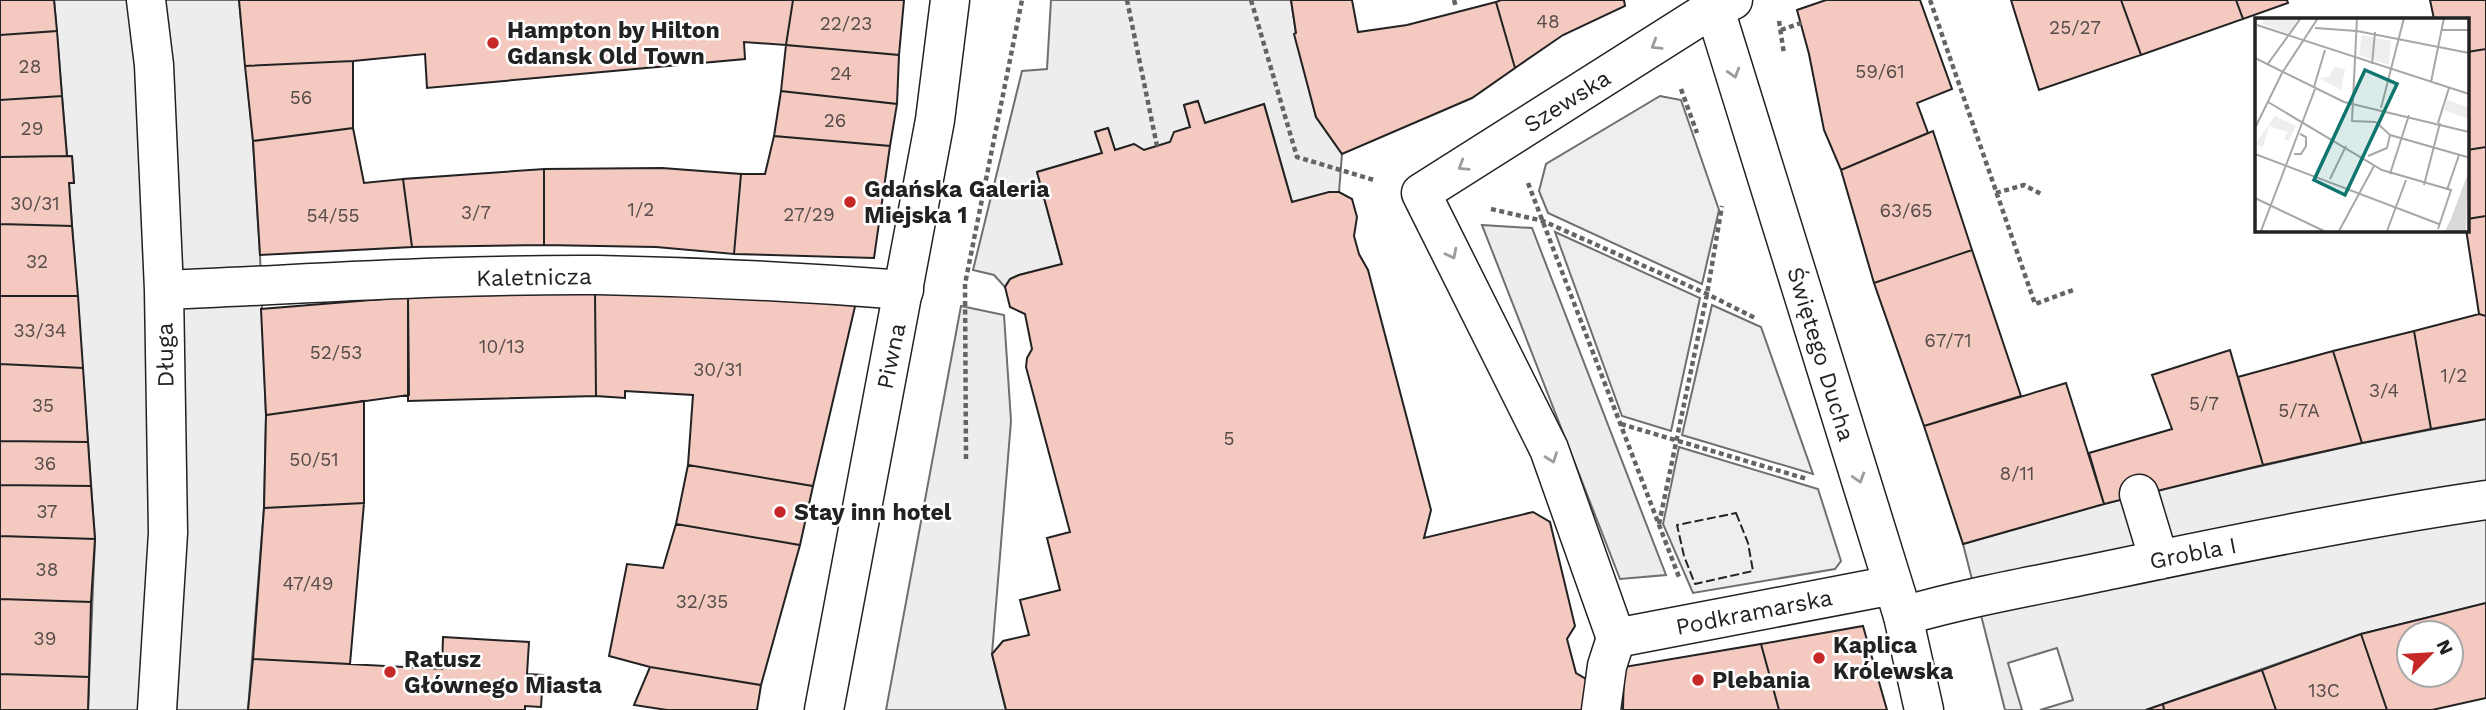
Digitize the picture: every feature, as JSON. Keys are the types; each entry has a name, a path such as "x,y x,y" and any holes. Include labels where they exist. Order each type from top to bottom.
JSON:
{"street":[{"name":"Długa","path":"146,0 154,65 164,290 168,533 157,710"},
{"name":"Piwna","path":"824,710 935,120 950,0"},
{"name":"Szewska","path":"1421,193 1719,3"},
{"name":"Świętego Ducha","path":"1719,3 1898,601 1924,710"},
{"path":"1421,193 1549,449 1616,638 1607,666 1601,710"},
{"name":"Kaletnicza","path":"164,290 598,275 904,290"},
{"path":"2139,494 2159,559"},
{"name":"Grobla I","path":"1898,601 1943,604 2159,559 2418,510 2486,500"},
{"name":"Podkramarska","path":"1616,638 1696,623 1898,601"}],"path":[{"path":"966,459 965,284 1023,0"},
{"path":"1127,0 1157,146"},
{"path":"1251,0 1297,157 1421,193"},
{"path":"1454,0 1456,7"},
{"path":"1930,0 2035,304 2073,290"},
{"path":"1781,30 1801,23"},
{"path":"1511,136 1696,623"},
{"path":"1996,194 2024,185 2041,194"},
{"path":"1659,524 1707,294 1722,203"},
{"path":"1543,221 1707,294 1766,324"},
{"path":"1620,424 1811,480"}],"shaded area":[{"path":"54,0 239,0 253,141 266,416 264,508 248,710 88,710 95,539 69,183 74,182 72,157 67,156"},
{"path":"1051,0 1291,0 1295,34 1316,117 1342,154 1339,192 1292,202 1264,104 1205,123 1197,101 1184,105 1190,127 1170,142 1144,150 1134,144 1115,150 1108,128 1095,132 1102,153 1037,172 1062,264 1019,275 1010,279 1005,287 994,275 973,270 1022,71 1047,69"},
{"path":"1660,96 1681,100 1719,210 1702,284 1548,213 1539,191 1546,164"},
{"path":"1482,225 1532,228 1666,575 1620,579"},
{"path":"1555,232 1700,298 1671,431 1622,416"},
{"path":"1712,305 1761,327 1813,474 1682,435"},
{"path":"961,306 1004,315 1011,421 992,654 1006,710 886,710"},
{"path":"2486,419 2486,603 2421,619 2395,619 2395,626 2361,634 2146,710 2040,710 2073,700 2057,648 2008,663 2022,710 2005,710 1963,544 2139,494 2362,443"},
{"path":"1679,447 1818,489 1841,561 1835,569 1693,593 1663,524"}],"building":[{"path":"0,0 54,0 57,31 0,35"},
{"name":"Hampton by Hilton Gdansk Old Town","path":"239,0 793,0 786,45 744,42 745,59 427,88 425,54 353,61 245,66"},
{"path":"793,0 904,0 899,55 786,45"},
{"path":"1291,0 1352,0 1358,32 1407,25 1496,2 1515,68 1472,98 1342,154 1316,117 1294,34"},
{"path":"1624,0 1625,6 1563,35 1515,68 1496,2"},
{"path":"1826,0 1920,0 1952,89 1917,103 1928,133 1841,170 1824,130 1797,10"},
{"path":"2011,0 2121,0 2141,55 2039,90"},
{"path":"2121,0 2236,0 2243,19 2141,55"},
{"path":"2236,0 2287,0 2288,3 2243,19"},
{"path":"2430,0 2486,0 2486,49 2468,52 2468,18 2434,18"},
{"path":"57,31 62,96 0,100 0,35"},
{"path":"786,45 899,55 897,104 781,91"},
{"path":"2486,49 2486,147 2468,150 2468,52"},
{"path":"353,61 353,128 253,141 245,66"},
{"path":"781,91 897,104 890,146 774,136"},
{"path":"62,96 67,156 0,157 0,100"},
{"path":"1198,101 1205,123 1264,104 1292,202 1329,192 1339,192 1352,199 1357,217 1354,236 1359,254 1368,270 1431,510 1424,538 1533,512 1550,522 1575,626 1567,639 1576,673 1586,679 1593,710 1006,710 992,654 1003,641 1029,635 1020,600 1060,590 1047,538 1070,532 1026,367 1032,349 1025,314 1010,307 1005,287 1010,279 1019,275 1062,264 1037,172 1102,153 1095,132 1108,128 1115,150 1134,144 1144,150 1170,142 1174,132 1190,127 1184,105"},
{"path":"353,128 364,183 403,179 412,247 260,255 253,141"},
{"path":"1933,131 1972,250 1874,283 1841,170"},
{"path":"774,136 890,146 874,258 734,254 741,174 765,174"},
{"path":"2486,147 2486,216 2468,219 2468,150"},
{"path":"72,156 74,183 69,183 72,226 0,224 0,157"},
{"path":"662,168 741,174 734,254 656,247 544,245 544,169"},
{"path":"544,169 544,245 412,247 403,179"},
{"path":"2486,216 2486,316 2479,314 2466,231 2468,219"},
{"path":"0,224 72,226 78,296 0,296"},
{"path":"1972,250 2021,396 1924,426 1874,283"},
{"path":"595,293 857,298 813,486 688,465 693,395 625,391 625,398 596,396"},
{"path":"595,293 596,396 408,401 408,297"},
{"path":"0,296 78,296 83,368 0,364"},
{"path":"408,297 409,395 266,415 261,309"},
{"path":"2479,314 2486,316 2486,419 2431,429 2414,331"},
{"path":"2414,331 2431,429 2362,443 2333,351"},
{"path":"2230,350 2263,465 2104,504 2089,453 2172,429 2152,375"},
{"path":"2333,351 2362,443 2263,465 2238,377"},
{"path":"0,364 83,368 88,442 0,441"},
{"path":"2066,383 2104,504 1963,544 1924,426"},
{"path":"364,401 364,503 264,508 266,415"},
{"path":"0,441 88,442 91,486 0,485"},
{"path":"688,465 813,486 800,545 676,524"},
{"path":"0,485 91,486 95,539 0,536"},
{"path":"364,503 350,664 253,659 264,508"},
{"path":"676,524 800,545 761,685 650,667 609,656 627,564 663,568"},
{"path":"0,536 95,539 91,602 0,599"},
{"path":"0,599 91,602 89,677 0,674"},
{"path":"2486,603 2486,698 2432,710 2387,710 2361,634 2395,626 2395,689 2465,689 2465,619 2421,619"},
{"name":"Kaplica Królewska","path":"1863,626 1887,710 1779,710 1761,644"},
{"path":"2361,634 2387,710 2276,710 2262,670"},
{"name":"Ratusz Głównego Miasta","path":"443,637 529,642 527,674 543,675 541,707 525,706 525,710 248,710 253,659 442,669"},
{"name":"Plebania","path":"1761,644 1779,710 1623,710 1624,667"},
{"path":"650,667 761,685 757,710 667,710 634,705"},
{"path":"2262,670 2276,710 2164,710 2163,704"},
{"path":"0,674 89,677 88,710 0,710"},
{"path":"2163,704 2164,710 2146,710"}],"fence":[{"path":"1736,513 1748,543 1753,571 1695,584 1684,556 1677,525 1736,513"}],"place":[{"name":"Hampton by Hilton Gdansk Old Town","path":"493,43"},
{"name":"Gdańska Galeria Miejska 1","path":"850,202"},
{"name":"Stay inn hotel","path":"780,512"},
{"name":"Kaplica Królewska","path":"1819,658"},
{"name":"Ratusz Głównego Miasta","path":"390,672"},
{"name":"Plebania","path":"1698,680"}]}
